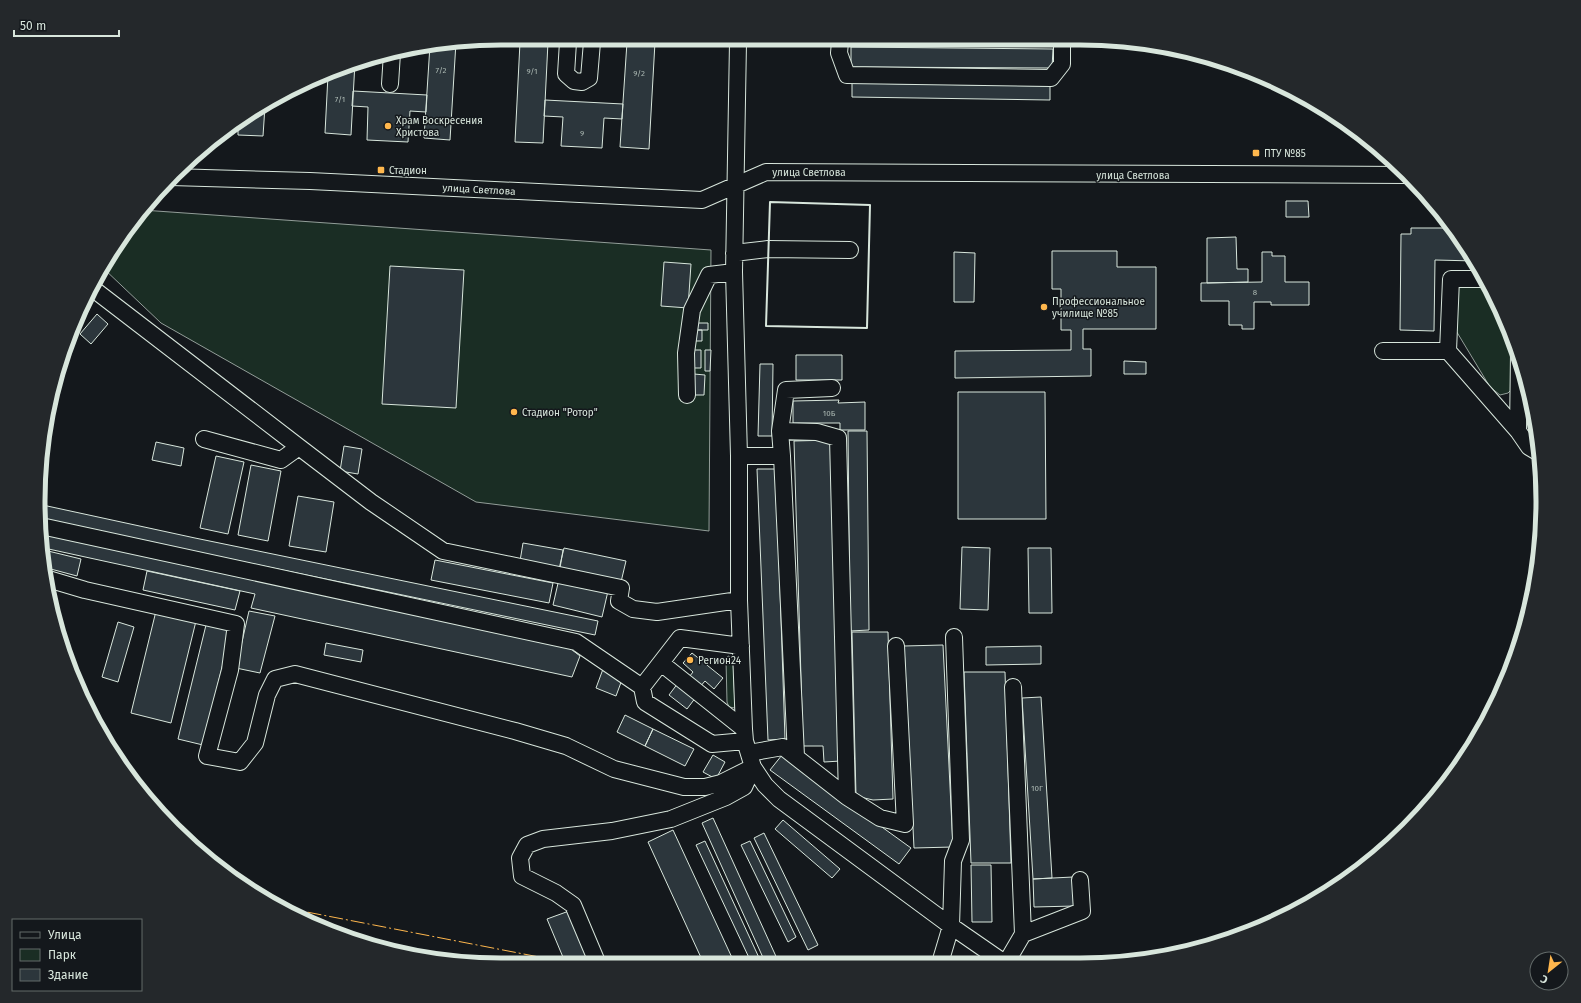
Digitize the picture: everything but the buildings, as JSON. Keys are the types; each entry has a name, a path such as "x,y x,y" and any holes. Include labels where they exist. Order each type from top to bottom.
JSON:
{"street":[{"path":"568,45 566,74 574,81 582,82 589,78 592,45"},
{"path":"595,958 573,905 556,893 522,876 520,858 527,845 543,838 612,831 671,819 726,797 744,787 748,748 739,600 739,456 734,272 734,187 738,45"},
{"path":"840,45 839,53 847,76 1051,78 1062,64 1062,45"},
{"path":"390,84 392,59"},
{"name":"улица Светлова","path":"181,177 310,181 702,200 766,172 1398,175"},
{"path":"734,253 768,249 850,250"},
{"path":"687,395 686,354 692,310 709,275 734,272"},
{"path":"1478,279 1451,279 1448,351 1518,431 1529,447 1533,449"},
{"path":"96,291 377,506 443,551 621,588 619,601 633,609 657,612 739,600"},
{"path":"1383,352 1448,351"},
{"path":"1518,431 1519,378"},
{"path":"796,756 780,431 786,390 832,388"},
{"path":"780,431 817,432 838,438 847,797"},
{"path":"204,439 281,460 299,447"},
{"path":"739,456 782,456"},
{"path":"46,527 576,642 642,687 645,702 712,744 748,748 783,747 847,797 880,818 905,824 896,646"},
{"path":"52,580 85,590 236,624 230,670 207,756 240,762 255,744 267,695 275,680 295,674 515,731 566,746 614,769 684,787 705,787 721,784 748,748"},
{"path":"941,958 950,926 953,861 961,840 954,637"},
{"path":"642,687 680,638 741,646"},
{"path":"661,663 748,748 765,785 779,799 950,926 998,958"},
{"path":"1009,958 1023,934 1013,687"},
{"path":"1023,934 1082,911 1080,880"}],"green space":[{"name":"Стадион \"Ротор\"","path":"150,211 711,250 709,531 476,502 161,323 107,272 122,248"},
{"path":"1480,283 1489,300 1514,363 1513,388 1508,393 1500,395 1490,387 1455,329 1458,285"},
{"path":"728,656 733,658 735,708 729,707 727,702 726,660"}],"wall":[{"path":"770,202 870,205 867,328 766,326 770,202"}],"power":[{"path":"299,911 544,958"}],"place":[{"name":"Храм Воскресения Христова","path":"388,126"},
{"name":"ПТУ №85","path":"1256,153"},
{"name":"Стадион","path":"381,170"},
{"name":"Профессиональное училище №85","path":"1044,307"},
{"name":"Стадион \"Ротор\"","path":"514,412"},
{"name":"Регион24","path":"690,660"}]}
